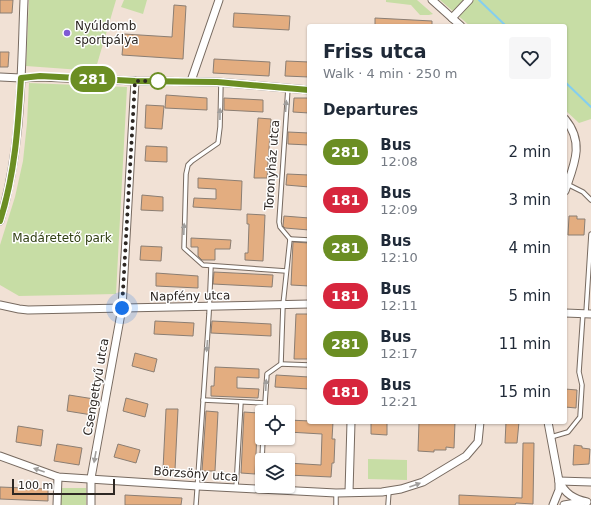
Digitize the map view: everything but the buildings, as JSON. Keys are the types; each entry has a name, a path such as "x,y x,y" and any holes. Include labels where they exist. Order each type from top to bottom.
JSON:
{"street":[{"path":"0,221 14,164 18,132 24,0"},
{"path":"191,81 218,0"},
{"path":"432,0 459,24"},
{"path":"452,18 468,1"},
{"path":"0,77 21,78 40,76 135,81 220,82 307,90"},
{"name":"Csengettyű utca","path":"91,505 91,478 122,308 135,81"},
{"path":"567,122 574,133 577,146 574,163 567,185"},
{"name":"Napfény utca","path":"0,305 28,310 307,304"},
{"path":"567,313 586,314"},
{"path":"349,492 350,424"},
{"name":"Börzsöny utca","path":"295,491 361,493 401,489 423,482 466,456 478,442 480,424"},
{"path":"548,424 559,481 562,488 568,494 577,499 589,501"},
{"name":"Börzsöny utca","path":"0,456 58,476 255,489"},
{"path":"57,505 58,476"},
{"path":"559,481 591,482"},
{"path":"552,505 558,490 559,481"},
{"path":"564,505 589,501"}],"lane":[{"path":"220,82 220,127 218,142 192,161 188,165 186,174 184,248 203,265 286,271"},
{"name":"Toronyház utca","path":"288,88 279,222 280,227 290,239"},
{"path":"567,188 583,192 591,200"},
{"path":"551,437 568,432 580,417 582,385 579,372 586,314 591,234"},
{"path":"281,364 283,305 290,239 307,240"},
{"path":"196,505 210,307 211,266"},
{"path":"203,400 265,403 267,374 281,364 307,365"},
{"path":"236,488 241,402"},
{"path":"388,505 389,491"},
{"path":"336,493 336,505"}],"green space":[{"name":"Nyúldomb sportpálya","path":"29,0 116,0 95,71 26,66"},
{"path":"124,0 147,0 143,14 121,7"},
{"path":"386,0 417,0 433,14 420,15 411,5 386,2"},
{"path":"440,0 591,0 591,119 579,123 567,112 567,24 468,24"},
{"name":"Madáretető park","path":"29,83 127,87 116,294 19,296 0,285 0,245 15,197 23,161"},
{"path":"368,459 407,460 407,480 368,479"},
{"path":"61,488 86,488 86,505 60,505"}],"waterway":[{"path":"479,0 504,24"},
{"path":"567,84 591,107"}],"bus line":[{"name":"281","path":"0,221 14,164 18,132 21,78 40,76 135,81 217,82 307,90"}],"place":[{"name":"Nyúldomb sportpálya","path":"67,33"}],"route":[{"path":"122,308 135,81 149,81 163,81 158,81"}]}
